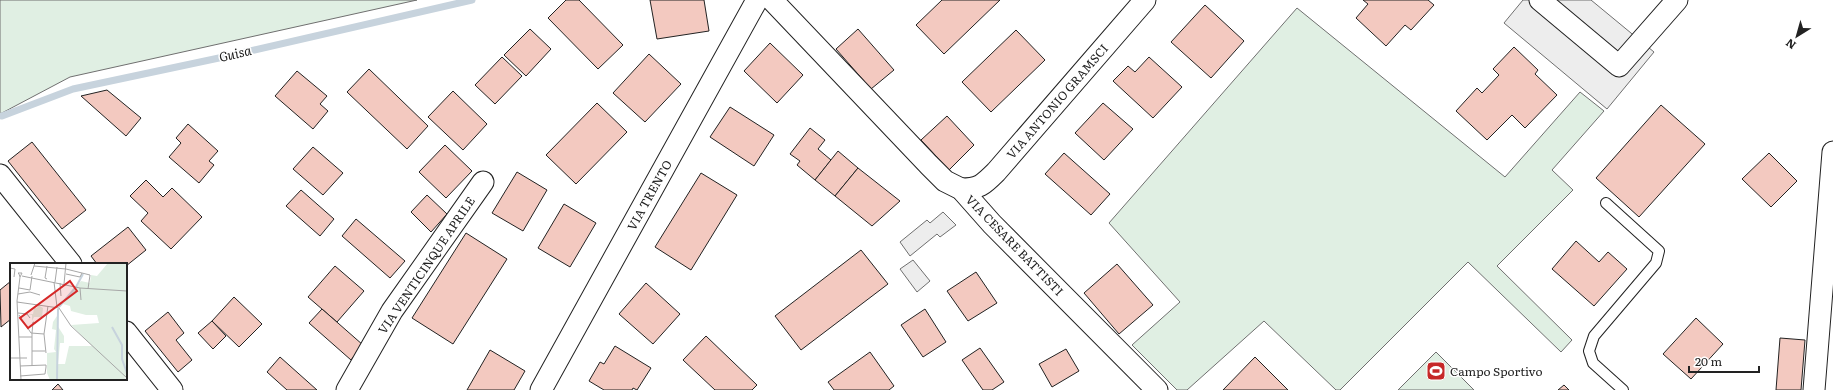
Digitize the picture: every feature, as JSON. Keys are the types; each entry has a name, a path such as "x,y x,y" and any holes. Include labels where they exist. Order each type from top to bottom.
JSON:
{"street":[{"name":"VIA TRENTO","path":"541,390 757,0"},
{"name":"VIA CESARE BATTISTI","path":"772,0 945,181 961,189 1003,235 1157,390"},
{"name":"VIA ANTONIO GRAMSCI","path":"961,189 974,189 984,184 996,172 1145,0"},
{"path":"1540,0 1619,66 1677,0"},
{"path":"1814,390 1833,152"},
{"path":"0,175 71,263"},
{"name":"VIA VENTICINQUE APRILE","path":"347,390 392,312 483,182"},
{"path":"127,333 172,390"}],"lane":[{"path":"1606,203 1659,251 1656,263 1594,336 1589,351 1593,363 1623,390"}],"green space":[{"path":"0,0 417,0 70,77 0,114"},
{"path":"1297,8 1505,177 1580,92 1604,111 1552,170 1573,190 1497,266 1572,340 1561,352 1468,262 1340,390 1336,390 1264,321 1187,390 1177,390 1132,345 1180,302 1109,223"},
{"name":"Campo Sportivo","path":"1436,352 1474,390 1398,390"}],"shaded area":[{"path":"1523,0 1591,0 1654,52 1607,109 1504,23"},
{"path":"943,212 956,225 940,237 937,234 910,256 900,242 927,220 930,223"},
{"path":"913,260 930,281 917,292 900,269"}],"building":[{"path":"566,0 579,0 623,45 598,69 548,18"},
{"path":"650,0 704,0 709,31 657,39"},
{"path":"942,0 1000,0 944,54 916,25"},
{"path":"1363,0 1428,0 1434,5 1411,30 1405,25 1386,46 1356,18 1368,4"},
{"path":"1205,5 1244,41 1211,78 1171,42"},
{"path":"530,29 551,49 526,76 504,55"},
{"path":"858,29 894,70 871,89 836,49"},
{"path":"1016,30 1045,60 991,112 962,82"},
{"path":"770,43 803,75 777,103 744,71"},
{"path":"1514,47 1538,70 1535,74 1557,95 1525,128 1512,115 1487,140 1456,111 1477,88 1482,93 1499,75 1493,69"},
{"path":"649,54 681,84 645,122 613,93"},
{"path":"502,57 522,76 495,104 475,85"},
{"path":"1149,57 1182,87 1153,118 1113,81 1128,66 1135,72"},
{"path":"369,69 428,126 407,149 347,92"},
{"path":"297,71 327,96 320,104 328,111 313,129 275,96"},
{"path":"107,90 141,118 126,136 81,96"},
{"path":"453,91 487,124 463,150 428,117"},
{"path":"597,103 627,132 576,184 546,155"},
{"path":"1103,103 1133,129 1104,160 1075,133"},
{"path":"1661,105 1705,144 1639,217 1596,178"},
{"path":"730,107 774,135 754,166 710,137"},
{"path":"947,116 974,145 949,170 921,140"},
{"path":"188,124 218,151 209,161 214,165 199,183 169,157 181,143 176,138"},
{"path":"810,128 825,140 818,149 831,160 815,180 797,165 800,161 790,154"},
{"path":"32,142 86,210 62,229 8,161"},
{"path":"445,145 472,171 446,198 419,172"},
{"path":"313,147 343,173 323,195 293,169"},
{"path":"838,151 858,168 835,196 815,180"},
{"path":"1064,153 1110,194 1091,215 1045,174"},
{"path":"1769,153 1797,181 1771,207 1742,179"},
{"path":"858,168 900,201 872,226 835,196"},
{"path":"517,172 547,190 523,231 492,213"},
{"path":"701,173 737,195 691,270 655,247"},
{"path":"146,180 163,197 172,188 202,217 171,249 141,221 148,213 130,196"},
{"path":"301,190 334,219 320,236 286,206"},
{"path":"427,195 447,214 431,232 411,212"},
{"path":"564,204 596,223 570,267 538,248"},
{"path":"356,219 405,261 390,278 342,236"},
{"path":"128,227 146,250 127,265 127,263 96,263 91,256"},
{"path":"466,233 507,259 453,344 412,318"},
{"path":"1576,241 1599,262 1608,252 1627,269 1594,306 1552,269"},
{"path":"861,250 888,284 801,350 775,316"},
{"path":"1117,264 1153,305 1119,334 1084,293"},
{"path":"335,266 364,291 337,322 308,297"},
{"path":"976,272 997,303 968,321 947,291"},
{"path":"10,282 10,320 1,327 0,290"},
{"path":"646,283 680,314 653,344 619,314"},
{"path":"234,297 262,324 239,347 212,321"},
{"path":"322,309 363,345 351,360 309,323"},
{"path":"925,309 946,342 923,357 901,325"},
{"path":"168,312 184,333 176,340 192,360 178,372 145,331"},
{"path":"1696,318 1723,344 1691,379 1663,354"},
{"path":"212,321 226,336 213,349 198,333"},
{"path":"706,336 757,385 752,390 715,390 683,360"},
{"path":"1780,338 1805,340 1801,390 1776,390"},
{"path":"615,346 651,368 637,390 633,388 632,390 604,390 589,381 600,362 604,364"},
{"path":"980,348 1004,382 992,390 983,390 962,360"},
{"path":"1066,349 1079,371 1052,387 1039,364"},
{"path":"490,350 525,371 514,390 467,390"},
{"path":"870,352 894,386 889,390 834,390 828,382"},
{"path":"280,357 317,390 287,390 267,372"},
{"path":"1255,357 1288,390 1223,390"},
{"path":"58,384 63,390 52,390"},
{"path":"1564,385 1569,390 1558,390"}],"waterway":[{"name":"Guisa","path":"2,116 73,89 233,55 472,0"}],"place":[{"name":"Campo Sportivo","path":"1436,371"}]}
